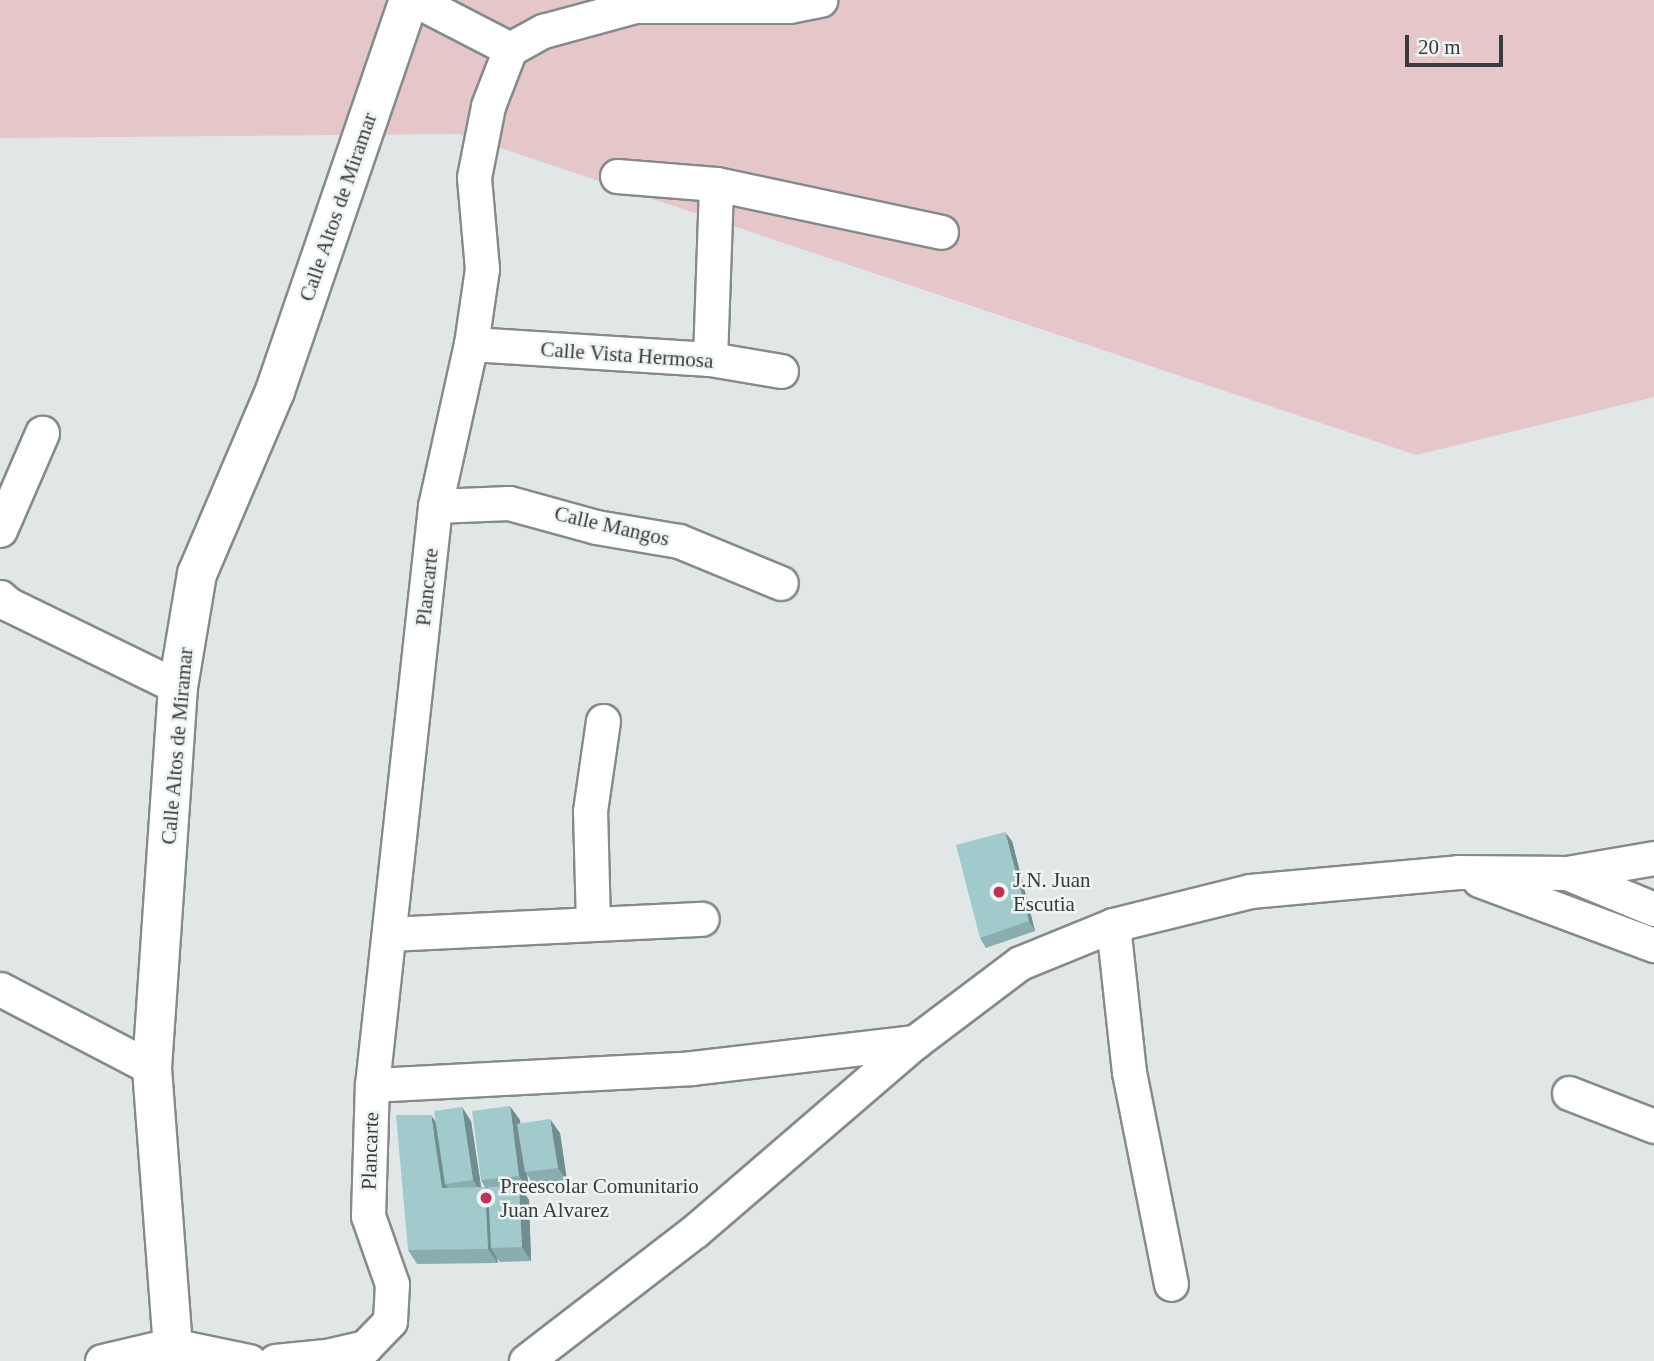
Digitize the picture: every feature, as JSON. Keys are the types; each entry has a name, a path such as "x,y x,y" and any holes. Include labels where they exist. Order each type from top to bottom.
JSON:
{"street":[{"name":"Calle Altos de Miramar","path":"172,1353 152,1069 178,687 197,573 275,391 409,0"},
{"path":"415,0 510,49 543,32 635,6 789,6 820,0"},
{"name":"Plancarte","path":"275,1361 326,1356 365,1347 390,1321 392,1284 368,1216 372,1085 435,506 471,344 482,269 474,177 488,106 510,49"},
{"path":"617,176 716,184 941,232"},
{"path":"710,359 716,184"},
{"name":"Calle Vista Hermosa","path":"471,344 710,359 781,371"},
{"path":"0,530 42,433"},
{"name":"Calle Mangos","path":"435,506 509,503 596,527 679,541 781,583"},
{"path":"0,597 8,604 178,687"},
{"path":"593,924 590,811 603,721"},
{"path":"526,1361 695,1231 915,1042 1020,962 1113,925 1250,891 1458,872 1567,873 1654,858"},
{"path":"1458,872 1654,945"},
{"path":"1567,873 1654,909"},
{"path":"390,934 702,919"},
{"path":"1113,925 1129,1072 1171,1284"},
{"path":"0,989 152,1069"},
{"path":"372,1085 692,1068 915,1042"},
{"path":"1569,1093 1654,1126"},
{"path":"102,1361 172,1353 248,1361"}],"shaded area":[{"path":"0,0 1654,0 1654,397 1416,455 459,134 0,138"}],"building":[{"name":"J.N. Juan Escutia","path":"1005,832 1029,921 980,938 956,845"},
{"path":"510,1106 519,1176 481,1180 472,1111"},
{"path":"462,1107 473,1180 445,1184 434,1111"},
{"path":"396,1115 431,1115 442,1188 485,1187 488,1249 408,1250"},
{"path":"550,1119 558,1168 525,1172 517,1124"},
{"path":"519,1186 522,1247 491,1248 488,1187"}],"place":[{"name":"J.N. Juan Escutia","path":"999,892"},
{"name":"Preescolar Comunitario Juan Alvarez","path":"486,1198"}]}
